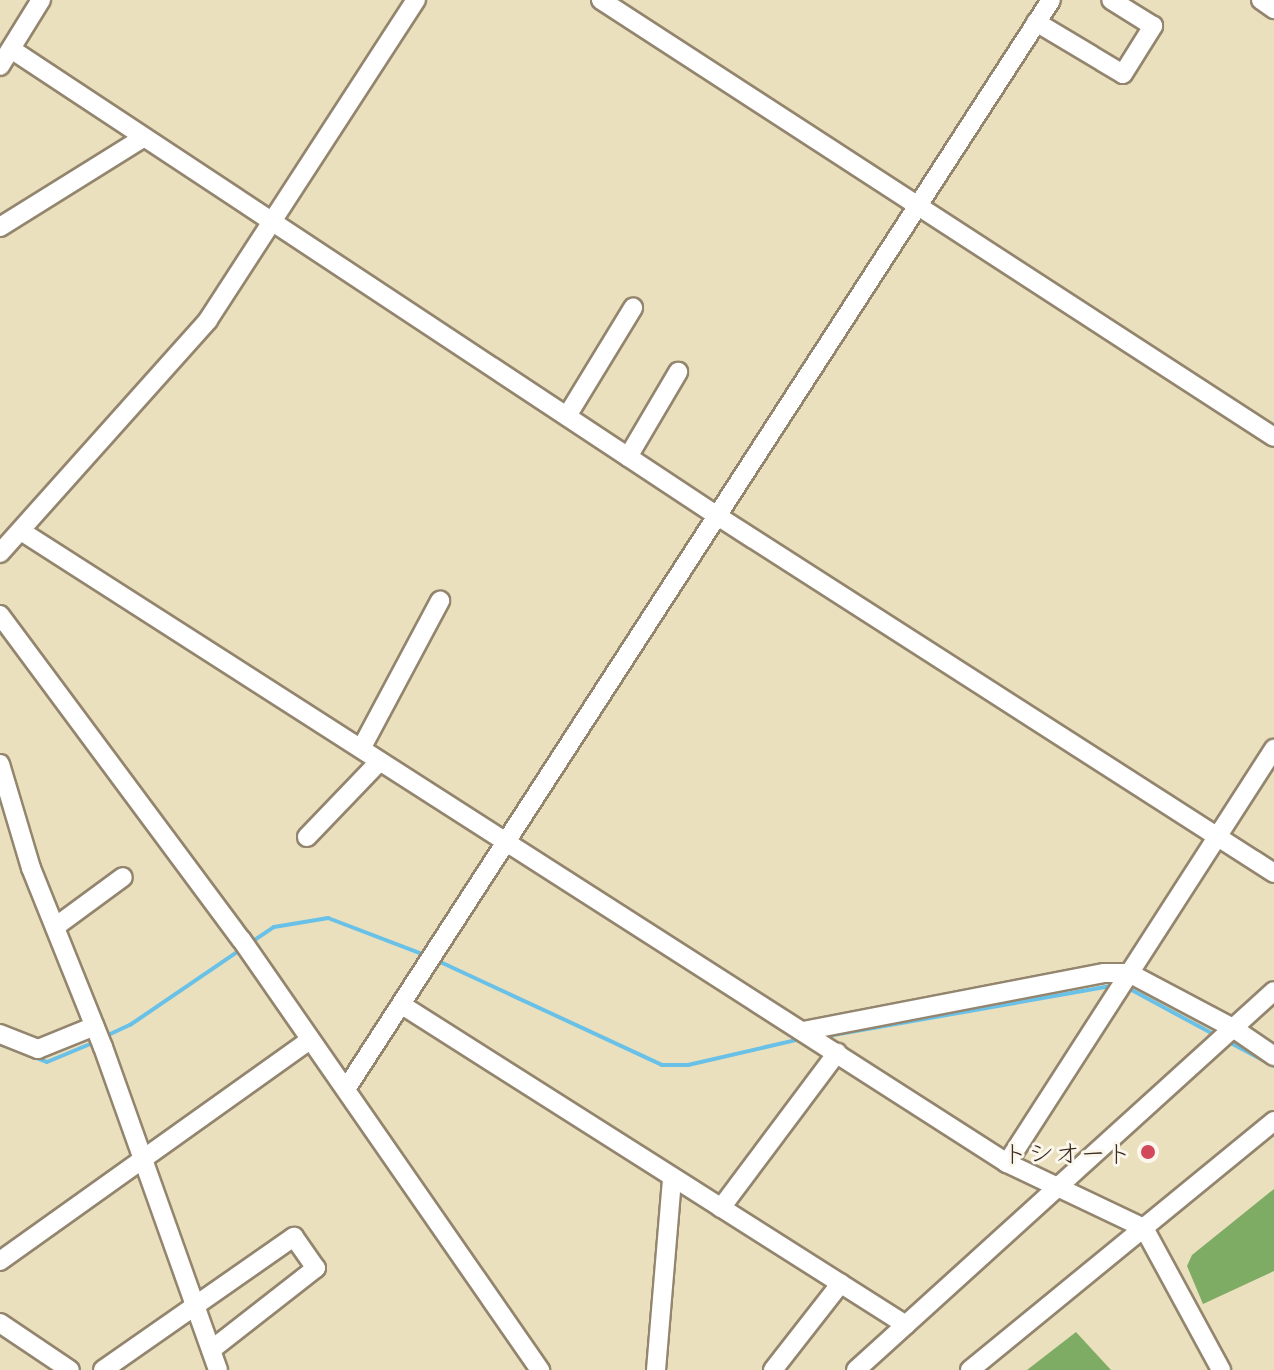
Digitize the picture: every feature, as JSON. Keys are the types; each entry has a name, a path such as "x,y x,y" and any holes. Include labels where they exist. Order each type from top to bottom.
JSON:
{"street":[{"path":"0,66 41,0"},
{"path":"0,553 208,320 274,223 416,0"},
{"path":"601,0 1274,437"},
{"path":"346,1089 1051,0"},
{"path":"1036,22 1123,74 1153,26 1111,0"},
{"path":"1261,0 1274,9"},
{"path":"11,49 716,515 1218,834 1274,873"},
{"path":"0,227 143,138"},
{"path":"567,416 633,308"},
{"path":"628,457 678,372"},
{"path":"21,531 1007,1163 1053,1189 1144,1228 1221,1370"},
{"path":"362,747 440,601"},
{"path":"0,615 246,946 540,1370"},
{"path":"1007,1163 1274,748"},
{"path":"307,837 380,761"},
{"path":"0,764 31,868 98,1035 218,1370"},
{"path":"55,927 123,877"},
{"path":"805,1032 1104,973 1128,976 1274,1056"},
{"path":"856,1370 1274,991"},
{"path":"402,1005 906,1325"},
{"path":"0,1034 38,1049 98,1035"},
{"path":"0,1261 310,1040"},
{"path":"721,1208 831,1049"},
{"path":"970,1370 1274,1121"},
{"path":"656,1370 672,1178"},
{"path":"103,1370 294,1237 316,1268 211,1350"},
{"path":"773,1370 841,1283"},
{"path":"0,1323 40,1362 70,1370"}],"green space":[{"path":"1274,1189 1274,1271 1203,1304 1187,1266 1192,1255"},
{"path":"1076,1332 1111,1370 1027,1370"}],"waterway":[{"path":"250,943 274,927 328,918 425,955"},
{"path":"106,1036 130,1025 243,948"},
{"path":"436,960 662,1065 688,1065 801,1039"},
{"path":"822,1037 1116,985"},
{"path":"1128,988 1215,1035"},
{"path":"1227,1041 1274,1066"},
{"path":"0,1044 47,1062 95,1042"}],"place":[{"name":"トシオート","path":"1148,1152"}]}
